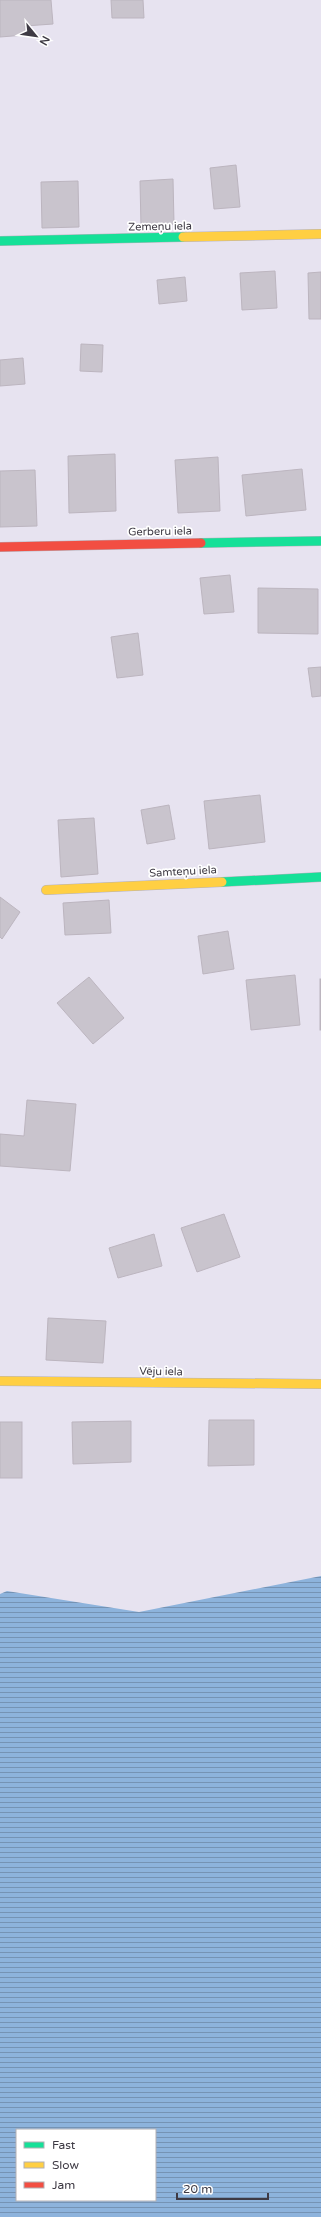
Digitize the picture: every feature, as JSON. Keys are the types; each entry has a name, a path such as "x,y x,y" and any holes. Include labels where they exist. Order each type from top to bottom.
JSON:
{"street":[{"name":"Zemeņu iela","path":"0,241 321,234"},
{"name":"Gerberu iela","path":"0,548 96,544 321,541"},
{"name":"Samteņu iela","path":"46,890 321,877"},
{"name":"Vēju iela","path":"0,1381 321,1384"}],"water":[{"path":"321,1576 321,2217 0,2217 0,1594 7,1591 139,1612"}],"building":[{"path":"0,0 51,0 53,24 25,26 25,35 0,37"},
{"path":"111,0 143,0 144,18 112,18"},
{"path":"236,165 240,207 214,209 210,168"},
{"path":"173,179 174,224 141,227 140,181"},
{"path":"78,181 79,227 42,228 41,182"},
{"path":"275,271 277,308 242,310 240,273"},
{"path":"321,272 321,319 309,319 308,273"},
{"path":"185,277 187,301 159,304 157,280"},
{"path":"81,344 103,345 102,372 80,371"},
{"path":"23,358 25,384 0,386 0,360"},
{"path":"115,454 116,511 69,513 68,456"},
{"path":"218,457 220,511 178,513 175,460"},
{"path":"302,469 306,510 246,516 242,475"},
{"path":"35,470 37,526 0,527 0,471"},
{"path":"230,575 234,612 204,614 200,578"},
{"path":"258,588 318,589 318,634 258,633"},
{"path":"138,633 143,675 117,678 111,637"},
{"path":"321,667 321,696 312,697 308,668"},
{"path":"260,795 265,842 209,849 204,801"},
{"path":"169,805 175,839 147,844 141,810"},
{"path":"94,818 98,874 61,877 58,820"},
{"path":"0,897 20,912 2,939 0,937"},
{"path":"109,900 111,933 65,935 63,903"},
{"path":"228,931 234,969 203,974 198,936"},
{"path":"295,975 300,1025 251,1030 246,980"},
{"path":"89,977 124,1018 93,1044 57,1003"},
{"path":"321,979 321,1030 320,1030"},
{"path":"27,1100 76,1104 70,1171 0,1166 0,1134 24,1136"},
{"path":"224,1214 240,1257 197,1272 181,1228"},
{"path":"154,1234 162,1266 118,1278 109,1248"},
{"path":"48,1318 106,1321 103,1363 46,1360"},
{"path":"209,1420 254,1420 254,1465 208,1466"},
{"path":"131,1421 131,1462 73,1464 72,1422"},
{"path":"0,1422 22,1422 22,1478 0,1478"}],"traffic: fast":[{"path":"0,241 183,237"},
{"path":"201,543 321,541"},
{"path":"222,882 321,877"}],"traffic: slow":[{"path":"183,237 321,234"},
{"path":"46,890 222,882"},
{"path":"0,1381 321,1384"}],"traffic: jam":[{"path":"0,547 201,543"}]}
